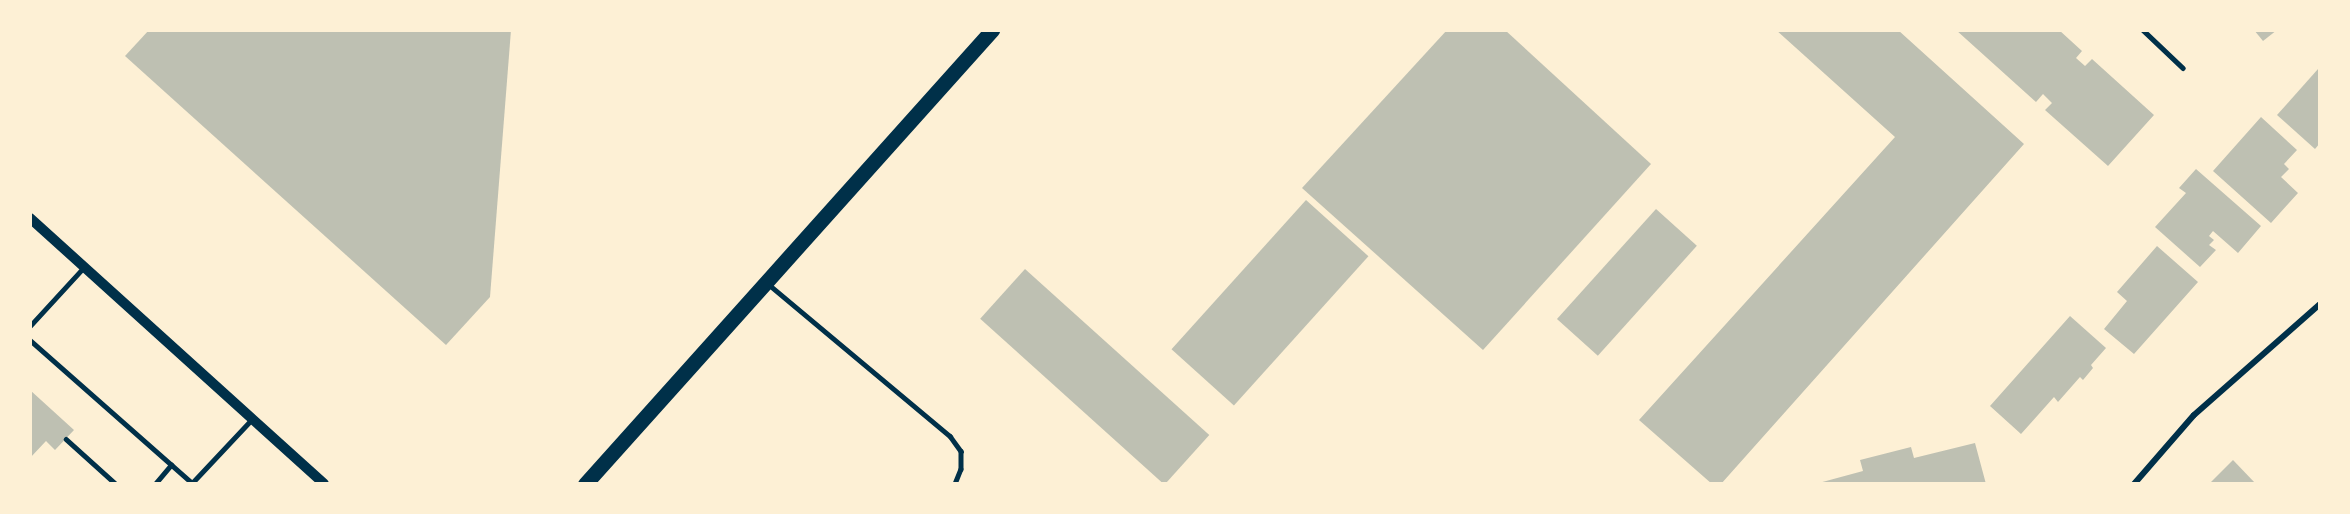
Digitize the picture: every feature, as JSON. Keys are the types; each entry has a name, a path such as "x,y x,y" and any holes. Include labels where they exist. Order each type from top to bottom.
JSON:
{"main road":[{"path":"585,484 992,30"}],"street":[{"path":"30,218 324,484"},
{"path":"2134,484 2194,415 2320,304"}],"lane":[{"path":"2143,30 2183,68"},
{"path":"30,326 84,267"},
{"path":"766,282 950,436 961,451 961,470 955,484"},
{"path":"30,340 192,484 252,419"},
{"path":"66,439 116,484"},
{"path":"155,484 171,465"}],"building":[{"path":"149,30 511,30 490,297 446,345 125,56"},
{"path":"1447,30 1505,30 1651,164 1483,350 1302,188"},
{"path":"1776,30 1898,30 2024,144 1721,484 1712,484 1639,420 1895,137"},
{"path":"1956,30 2059,30 2082,51 2076,58 2085,66 2092,59 2154,115 2108,166 2045,110 2052,103 2043,94 2036,102"},
{"path":"2254,30 2277,30 2263,41"},
{"path":"2318,69 2320,71 2320,143 2315,149 2277,115"},
{"path":"2261,117 2297,150 2284,164 2289,169 2281,177 2298,193 2271,223 2213,171"},
{"path":"2196,169 2261,226 2238,253 2213,231 2209,236 2214,240 2209,245 2216,250 2200,267 2155,227 2186,193 2179,188"},
{"path":"1306,200 1368,256 1234,406 1172,349"},
{"path":"1656,209 1697,246 1598,356 1557,319"},
{"path":"2157,246 2198,282 2134,354 2104,329 2127,301 2117,292"},
{"path":"1025,269 1209,435 1164,484 980,319"},
{"path":"2070,316 2106,348 2091,365 2093,368 2083,380 2080,377 2058,402 2054,397 2021,434 1990,406"},
{"path":"30,390 74,430 55,450 46,441 30,458"},
{"path":"1975,443 1986,484 1815,484 1863,471 1860,460 1911,447 1914,458"},
{"path":"2233,460 2256,484 2209,484"}]}
